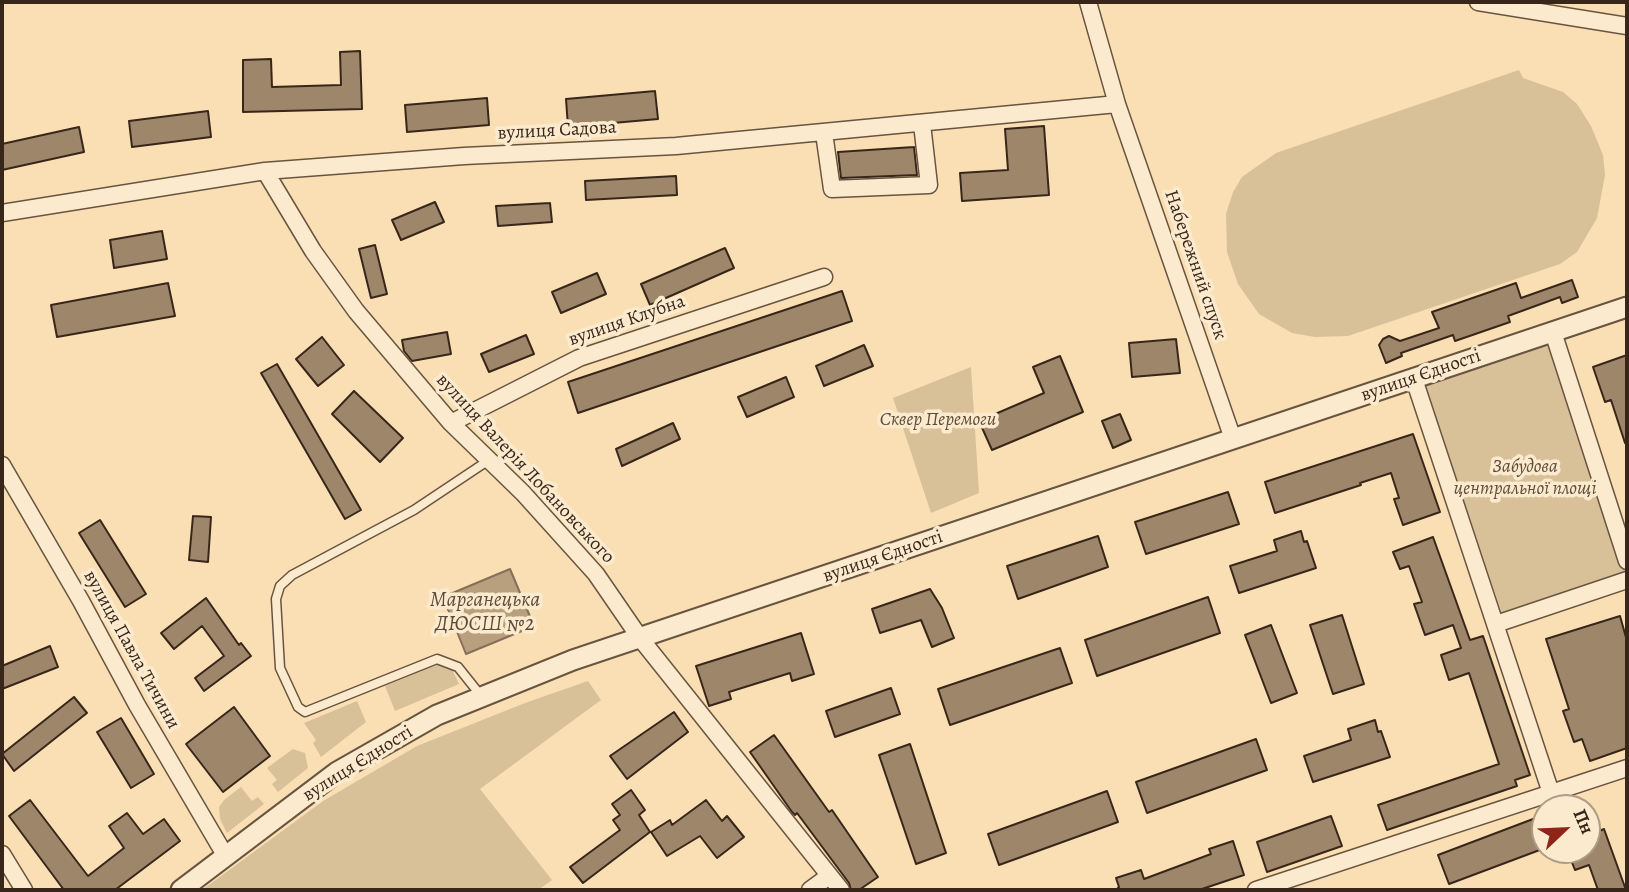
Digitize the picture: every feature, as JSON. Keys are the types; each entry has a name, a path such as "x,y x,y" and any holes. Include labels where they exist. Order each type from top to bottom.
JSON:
{"street":[{"name":"Набережний спуск","path":"1088,2 1117,104 1233,439"},
{"path":"1478,2 1627,26"},
{"name":"вулиця Садова","path":"2,213 265,171 464,156 676,146 1117,104"},
{"path":"824,133 832,189 929,185 922,124"},
{"name":"вулиця Валерія Лобановського","path":"265,171 313,251 356,310 451,423 523,493 596,574 640,638 841,890"},
{"name":"вулиця Клубна","path":"451,423 579,358 824,278"},
{"name":"вулиця Єдності","path":"181,890 337,772 437,715 573,660 1627,307"},
{"path":"1553,332 1627,561"},
{"path":"1414,379 1551,793"},
{"name":"вулиця Павла Тичини","path":"2,464 225,855"},
{"path":"1496,624 1627,580"},
{"path":"1256,890 1627,769"},
{"path":"2,854 24,890"},
{"path":"810,890 829,876"}],"lane":[{"path":"482,697 458,667 437,659 305,712 298,708 280,668 276,599 280,586 292,575 414,510 489,460"}],"green space":[{"path":"1519,70 1523,78 1563,92 1577,104 1591,126 1603,155 1605,175 1597,218 1577,252 1560,264 1348,336 1315,337 1292,333 1259,314 1238,284 1227,252 1226,214 1233,192 1242,177 1276,153"},
{"name":"Забудова центральної площі","path":"1549,342 1626,575 1502,614 1424,381"},
{"name":"Сквер Перемоги","path":"971,367 979,493 931,513 893,398"},
{"path":"439,664 452,669 459,684 395,711 385,686"},
{"path":"588,681 601,700 480,789 552,880 538,890 202,890 323,801 417,746"},
{"path":"357,701 366,722 321,757 313,743 316,740 304,723"},
{"path":"293,749 305,753 308,768 278,792 272,784 277,780 267,768"},
{"path":"241,787 252,801 258,797 264,804 227,833 220,819 219,807"}],"water":[{"name":"Марганецька ДЮСШ №2","path":"510,569 534,626 466,654 443,597"}],"building":[{"path":"360,51 362,109 243,112 243,60 271,59 272,87 341,85 340,52"},
{"path":"655,91 658,119 568,127 566,99"},
{"path":"487,98 489,125 407,132 405,105"},
{"path":"208,111 211,137 132,147 129,121"},
{"path":"1044,126 1049,195 962,201 960,173 1008,170 1005,129"},
{"path":"79,127 84,152 2,170 2,144"},
{"path":"914,147 917,175 841,178 838,152"},
{"path":"676,176 677,195 586,200 585,181"},
{"path":"435,202 444,222 401,240 392,220"},
{"path":"550,203 552,222 498,226 496,206"},
{"path":"162,231 167,259 114,268 110,240"},
{"path":"375,245 387,294 371,298 359,249"},
{"path":"725,248 734,268 650,305 641,284"},
{"path":"597,273 606,294 561,313 552,292"},
{"path":"1572,280 1578,297 1562,303 1560,297 1508,316 1510,322 1455,341 1453,335 1401,353 1402,356 1386,363 1379,345 1383,339 1389,336 1400,341 1439,328 1432,312 1516,283 1521,298"},
{"path":"168,283 175,316 57,337 51,305"},
{"path":"842,291 852,321 578,413 568,382"},
{"path":"447,332 451,354 412,361 404,351 402,340"},
{"path":"526,335 534,354 489,372 481,354"},
{"path":"322,337 344,365 318,386 296,359"},
{"path":"1176,339 1180,373 1132,377 1129,343"},
{"path":"864,345 873,366 824,386 816,366"},
{"path":"1627,355 1625,443 1611,400 1605,402 1593,367"},
{"path":"1060,356 1083,412 992,450 979,421 1044,393 1033,367"},
{"path":"277,364 361,510 345,519 261,373"},
{"path":"786,377 794,397 747,417 738,397"},
{"path":"354,391 403,438 380,462 332,414"},
{"path":"1120,414 1131,440 1113,448 1102,421"},
{"path":"673,423 680,439 622,466 616,449"},
{"path":"1413,434 1440,512 1403,525 1394,499 1399,498 1391,473 1275,513 1265,482"},
{"path":"1228,492 1239,524 1146,554 1135,522"},
{"path":"193,516 211,517 208,562 189,560"},
{"path":"100,520 146,594 125,607 79,533"},
{"path":"1301,531 1316,568 1239,593 1230,566 1277,551 1274,540"},
{"path":"1098,536 1108,567 1018,599 1007,566"},
{"path":"1433,537 1470,640 1483,636 1530,775 1515,780 1517,786 1387,830 1378,805 1499,764 1469,673 1449,680 1441,655 1461,648 1453,625 1425,635 1414,604 1422,602 1409,566 1400,569 1393,552"},
{"path":"930,589 942,608 954,638 932,647 921,620 880,633 872,609"},
{"path":"1208,597 1220,633 1097,676 1085,640"},
{"path":"206,598 239,645 241,643 251,656 204,691 195,678 224,656 202,626 174,649 161,633"},
{"path":"1342,615 1364,684 1333,694 1310,625"},
{"path":"1620,616 1627,641 1627,748 1590,761 1582,739 1574,742 1563,711 1569,709 1546,639"},
{"path":"1271,625 1297,693 1271,703 1245,635"},
{"path":"801,633 814,674 792,681 790,673 729,692 731,699 709,706 696,666"},
{"path":"50,646 58,667 2,689 2,666"},
{"path":"1060,648 1072,683 950,725 938,689"},
{"path":"891,688 900,714 835,737 826,711"},
{"path":"74,697 87,713 14,771 2,754"},
{"path":"234,707 270,756 223,792 186,744"},
{"path":"674,712 688,732 627,779 610,756"},
{"path":"121,718 154,774 131,788 97,732"},
{"path":"1375,720 1390,757 1313,782 1304,756 1351,740 1348,729"},
{"path":"774,735 829,812 832,810 878,877 859,890 851,890 849,883 797,813 795,815 792,812 750,752"},
{"path":"1256,739 1267,770 1147,813 1136,782"},
{"path":"910,744 946,853 916,864 879,755"},
{"path":"631,790 645,810 639,815 650,832 583,883 570,867 620,830 613,820 620,815 612,804"},
{"path":"1107,791 1118,822 999,865 988,834"},
{"path":"30,800 88,876 124,848 109,826 127,813 143,834 164,819 180,841 115,890 64,890 9,816"},
{"path":"706,800 722,821 727,816 744,837 717,858 700,836 667,856 651,832 670,820 672,825"},
{"path":"1331,816 1342,846 1267,872 1257,842"},
{"path":"1531,820 1531,853 1449,884 1438,855"},
{"path":"1604,829 1626,890 1598,890 1589,865 1575,870 1573,864 1601,864 1601,830"},
{"path":"1233,841 1244,875 1199,890 1116,890 1119,887 1116,878 1141,870 1144,879 1211,854 1209,849"}]}
